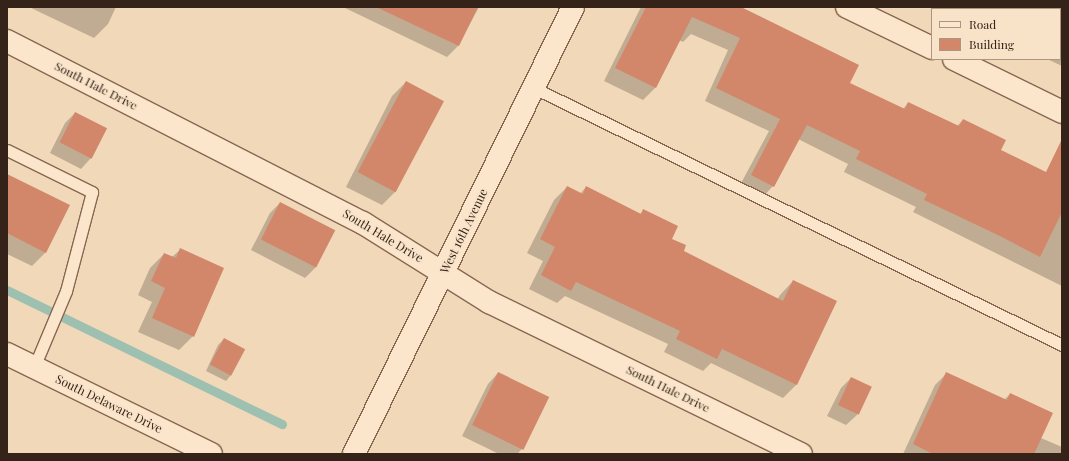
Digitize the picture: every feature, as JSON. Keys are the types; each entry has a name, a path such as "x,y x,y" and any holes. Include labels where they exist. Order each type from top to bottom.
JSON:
{"street":[{"name":"West 16th Avenue","path":"354,454 573,7"},
{"path":"847,7 931,48"},
{"name":"South Hale Drive","path":"7,41 363,223 489,302 801,454"},
{"path":"956,60 1062,112"},
{"name":"South Delaware Drive","path":"7,354 211,454"}],"lane":[{"path":"534,88 1062,345"},
{"path":"7,150 92,192 66,291 34,367"}],"building":[{"path":"376,7 478,7 459,46"},
{"path":"646,7 741,7 859,65 850,83 905,109 908,102 959,126 963,119 1006,140 1001,150 1046,172 1062,139 1062,212 1040,257 1000,236 924,200 927,194 856,159 860,151 807,125 774,187 751,175 780,119 716,88 740,38 692,17 656,88 615,68"},
{"path":"406,81 444,101 396,192 358,172"},
{"path":"75,112 107,128 92,159 60,142"},
{"path":"7,174 70,205 46,253 7,233"},
{"path":"567,186 583,194 586,186 641,214 643,209 678,226 672,239 686,245 684,251 783,301 793,280 837,301 797,385 722,349 717,359 676,339 680,331 576,282 571,291 541,275 555,247 540,239"},
{"path":"280,202 335,230 316,268 261,239"},
{"path":"180,248 224,268 194,337 152,318 165,288 151,281 164,253 176,258"},
{"path":"224,338 245,349 231,376 210,364"},
{"path":"498,372 549,397 523,450 472,425"},
{"path":"946,372 1007,400 1010,393 1053,413 1034,454 933,454 913,444"},
{"path":"851,377 872,387 859,415 838,405"}],"waterway":[{"path":"7,290 282,424"}]}
